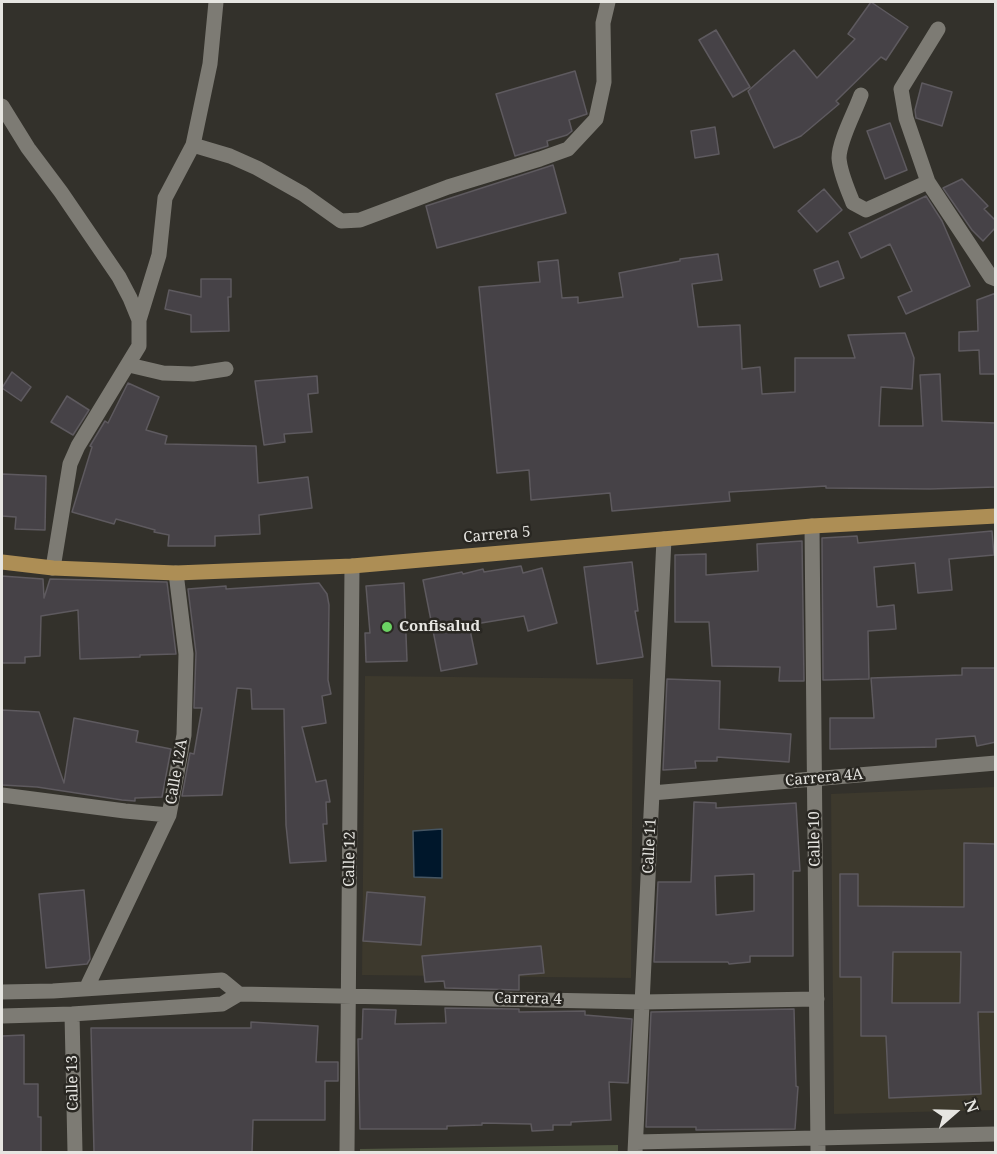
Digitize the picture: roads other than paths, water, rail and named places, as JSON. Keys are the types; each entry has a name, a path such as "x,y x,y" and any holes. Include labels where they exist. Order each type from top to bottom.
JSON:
{"main road":[{"name":"Carrera 5","path":"2,562 53,568 176,573 352,566 812,526 996,516"}],"street":[{"path":"53,568 70,464 78,446 139,346 139,320 159,255 165,198 193,145 210,64 216,2"},
{"path":"193,145 230,156 257,168 303,194 341,221 360,220 448,187 540,159 568,149 596,119 604,82 603,23 608,2"},
{"path":"938,29 901,90 906,118 928,182 991,277 996,279"},
{"path":"861,95 843,140 839,157 845,183 853,203 866,210 928,182"},
{"path":"2,106 28,148 119,277 139,320"},
{"path":"129,365 163,374 193,374 226,369"},
{"name":"Calle 10","path":"812,526 818,1145"},
{"name":"Calle 11","path":"635,1147 664,539"},
{"name":"Calle 12","path":"347,1152 352,566"},
{"name":"Calle 12A","path":"86,989 169,815 184,735 186,654 176,573"},
{"name":"Carrera 4A","path":"652,794 996,764"},
{"path":"2,795 169,815"},
{"name":"Carrera 4","path":"2,992 222,980 239,994"},
{"name":"Carrera 4","path":"2,1016 72,1014 222,1004 239,994 642,1002 817,999"},
{"name":"Calle 13","path":"72,1014 75,1152"},
{"path":"635,1147 818,1145 996,1134"}],"water":[{"path":"442,829 442,878 414,877 413,831"}],"place":[{"name":"Confisalud","path":"387,627"}]}
